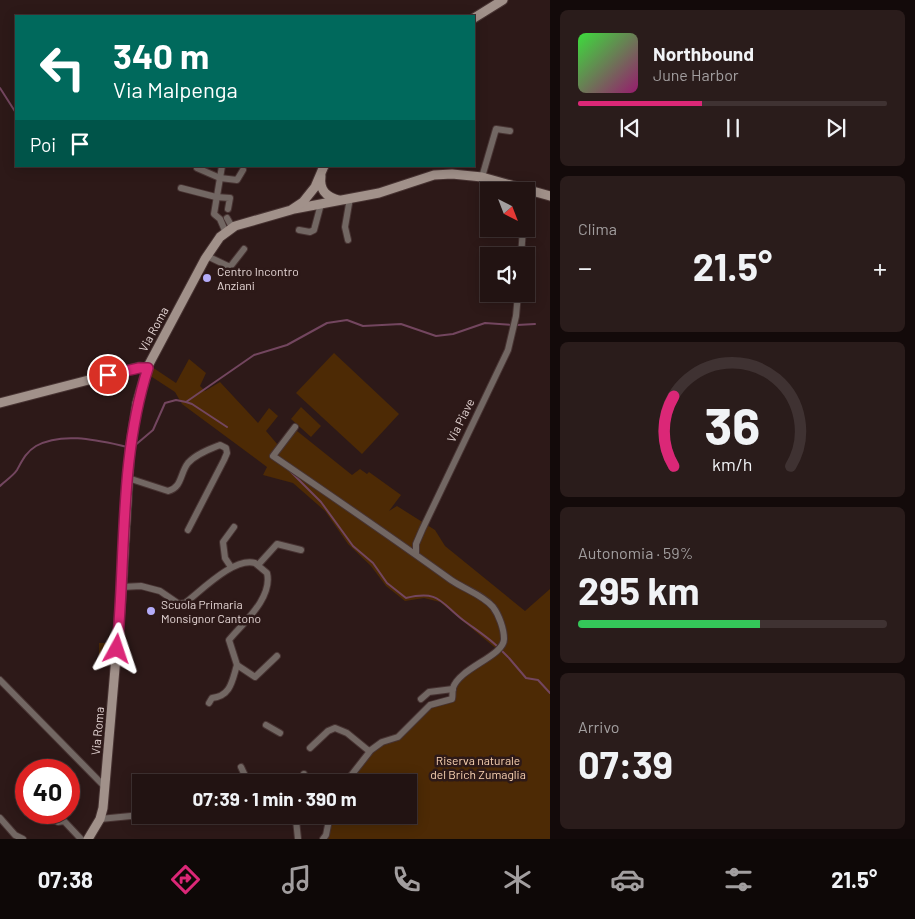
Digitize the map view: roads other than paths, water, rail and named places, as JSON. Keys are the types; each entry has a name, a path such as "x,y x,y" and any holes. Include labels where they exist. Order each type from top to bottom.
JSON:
{"street":[{"path":"475,17 503,0"},
{"path":"482,177 496,129 510,131"},
{"path":"222,167 214,214 229,230"},
{"path":"292,210 312,191 324,167"},
{"path":"324,167 321,180 324,192 329,197 340,200"},
{"path":"197,168 220,178 236,180 243,170"},
{"path":"229,230 292,210 384,192 434,175 452,174 482,177 495,182"},
{"path":"181,188 216,197 230,198 228,209"},
{"path":"312,191 324,192"},
{"path":"312,191 317,201 322,204"},
{"path":"535,192 550,196"},
{"path":"348,240 345,227 350,198"},
{"path":"299,230 310,232 314,230 322,204"},
{"path":"227,218 229,230"},
{"name":"Via Roma","path":"88,839 100,818 105,787 122,587 130,447 137,403 148,368 207,256 220,237 229,230"},
{"path":"207,256 230,267 244,249"},
{"name":"Via Piave","path":"416,554 416,544 422,530 508,350 517,302"},
{"path":"0,404 139,368 148,368"},
{"path":"295,427 273,456 453,581 493,606 501,624 503,643 494,653 480,660 454,686 429,692 421,699"},
{"path":"128,478 168,491 173,490 178,486 188,464 194,458 220,445 226,448 227,453 224,460 188,530"},
{"path":"231,568 225,558 223,542 234,527"},
{"path":"258,564 277,544 300,550"},
{"path":"122,587 141,586 160,591 179,604 185,603 231,568 249,561 258,564 267,573 268,588 229,640 237,665 254,677 277,656"},
{"path":"209,703 212,698 222,697 226,694 237,665"},
{"path":"0,680 105,787"},
{"path":"352,774 369,751 382,742 398,737 430,705 452,699 454,686"},
{"path":"266,725 280,733"},
{"path":"310,748 332,728 346,733 369,751"},
{"path":"241,767 244,774"},
{"path":"100,818 132,816"},
{"path":"0,818 15,835 23,839"},
{"path":"68,824 81,839"},
{"path":"296,824 298,839"},
{"path":"323,839 328,824"}],"waterway":[{"path":"0,88 15,111"},
{"path":"133,447 153,430 165,403 176,400 186,402 254,355 287,345 327,323 347,320 363,326 401,324 436,336 453,334 485,323 513,325"},
{"path":"517,325 535,324"},
{"path":"186,402 227,427"},
{"path":"0,486 15,472 30,451 47,441 70,438 106,442 128,447"},
{"path":"290,471 321,502 353,546 373,563 387,583 406,598 426,596 438,599 497,646"},
{"path":"501,650 508,657"},
{"path":"509,658 526,678 538,680 550,693"}],"place":[{"name":"Centro Incontro Anziani","path":"207,278"},
{"name":"Scuola Primaria Monsignor Cantono","path":"151,611"}],"park label":[{"name":"Riserva naturale del Brich Zumaglia","path":"478,767"}]}
